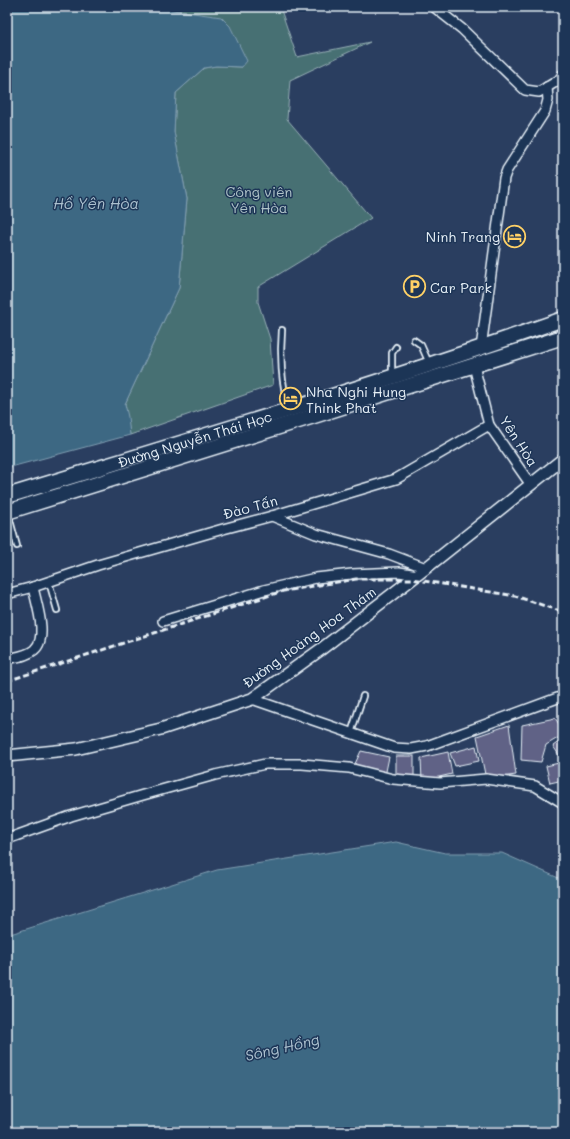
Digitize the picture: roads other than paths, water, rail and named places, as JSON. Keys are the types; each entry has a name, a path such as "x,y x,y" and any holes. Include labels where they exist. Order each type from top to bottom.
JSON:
{"main road":[{"name":"Đường Nguyễn Thái Học","path":"7,496 392,377 563,319"},
{"name":"Đường Nguyễn Thái Học","path":"7,512 563,337"}],"street":[{"path":"434,7 462,29 525,90 539,92 559,80 563,74"},
{"path":"481,348 504,178 507,170 546,111 548,100 547,87"},
{"name":"Yên Hòa","path":"474,366 489,425 531,485"},
{"name":"Đào Tấn","path":"7,594 49,582 98,565 396,479 489,425"},
{"name":"Đường Hoàng Hoa Thám","path":"7,756 76,748 161,729 252,699 320,650 422,572 563,459"},
{"path":"272,516 316,534 389,554 422,572"},
{"path":"163,621 264,590 316,578 352,574 422,572"},
{"path":"7,659 28,653 39,643 41,627 33,587"},
{"path":"252,699 394,748 403,749 419,748 563,696"},
{"path":"7,839 71,816 143,795 215,775 265,764 302,764 349,768 393,779 440,783 486,779 534,786 563,803"}],"lane":[{"path":"282,330 281,341 284,394 295,422"},
{"path":"414,340 421,345 430,364"},
{"path":"392,377 392,352 396,347"},
{"path":"7,512 17,546"},
{"path":"49,582 57,610"},
{"path":"351,733 363,696"}],"water":[{"name":"Hồ Yên Hòa","path":"7,7 159,8 221,17 230,26 247,61 242,67 216,66 204,68 176,93 174,132 187,199 179,288 125,404 130,435 7,468"},
{"name":"Sông Hồng","path":"396,842 445,853 502,853 563,880 563,1132 7,1132 7,935 217,870"}],"railway":[{"path":"7,681 283,591 356,579 412,579 515,596 563,612"}],"place":[{"name":"Ninh Trang","path":"515,236"},
{"name":"Car Park","path":"415,287"},
{"name":"Nha Nghi Hung Think Phat","path":"290,399"}],"park label":[{"name":"Công viên Yên Hòa","path":"259,200"}]}
